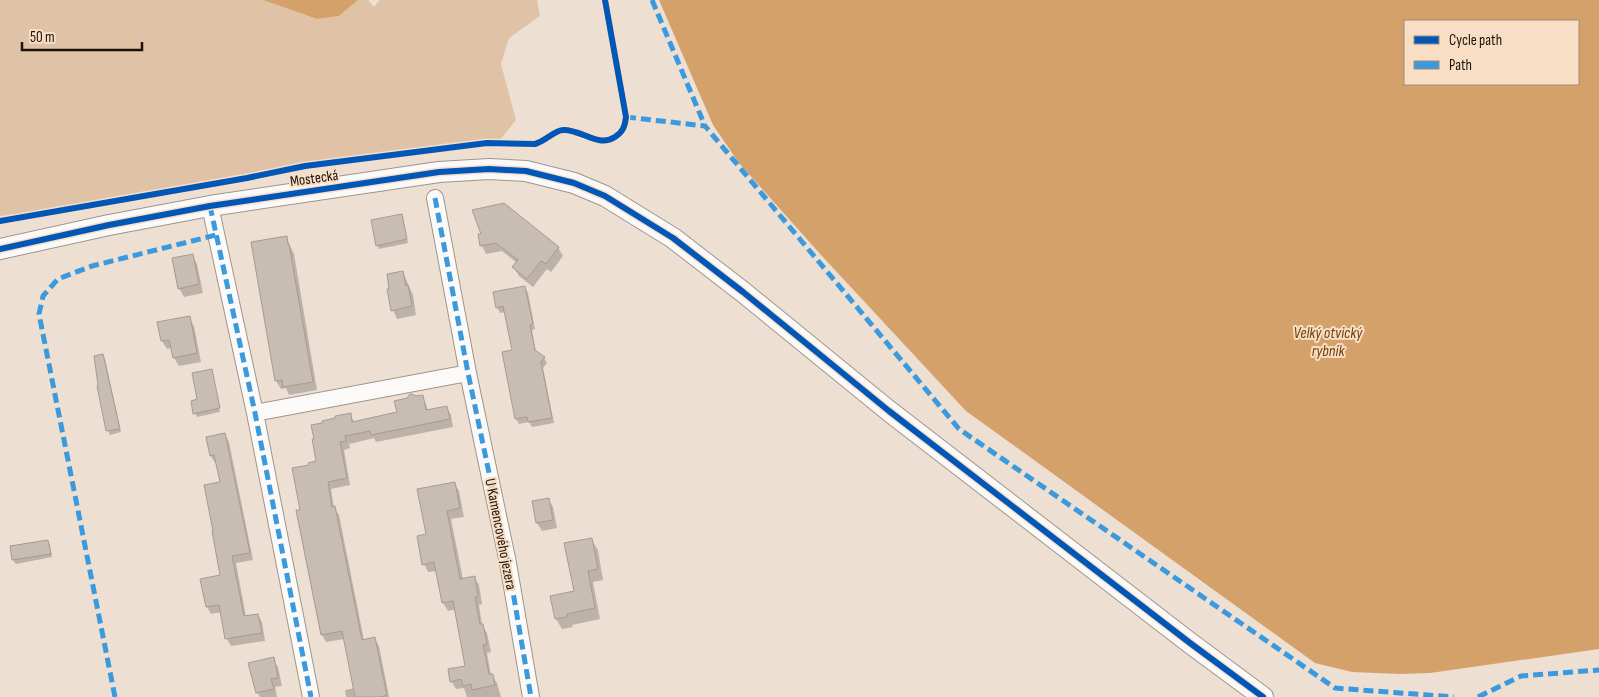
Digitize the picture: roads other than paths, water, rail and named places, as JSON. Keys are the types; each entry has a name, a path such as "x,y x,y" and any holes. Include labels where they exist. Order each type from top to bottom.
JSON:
{"street":[{"name":"Mostecká","path":"0,249 109,225 210,206 439,172 489,169 526,171 574,183 605,196 673,238 889,411 1190,643 1264,697"},
{"name":"U Kamencového jezera","path":"435,198 468,373 508,563 531,697"},
{"path":"210,206 255,413 311,697"},
{"path":"255,413 468,373"}],"water":[{"path":"263,0 358,0 339,16 317,19"},
{"name":"Velký otvický rybník","path":"659,0 1599,0 1599,649 1430,673 1352,672 1315,663 966,411 821,255 739,163 713,125"}]}
